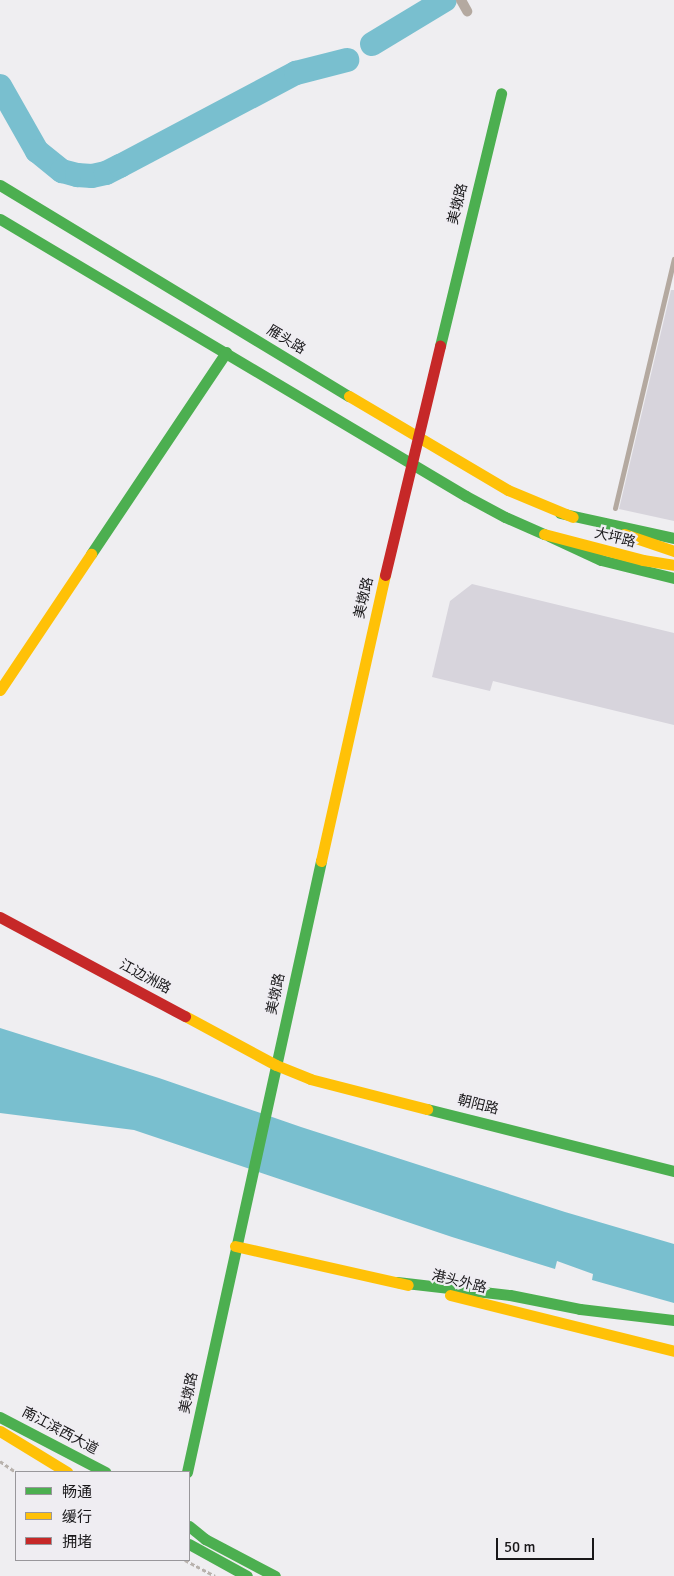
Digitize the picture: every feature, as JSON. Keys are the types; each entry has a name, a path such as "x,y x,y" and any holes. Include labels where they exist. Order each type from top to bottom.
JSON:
{"main road":[{"name":"美墩路","path":"187,1471 251,1173 410,463 500,93"},
{"name":"雁头路","path":"0,185 417,437 508,490 560,513"},
{"path":"0,219 47,245 410,463 492,510 602,560 674,578"},
{"path":"0,690 226,352"},
{"path":"560,513 674,538"},
{"name":"大坪路","path":"560,513 674,551"},
{"name":"大坪路","path":"549,536 643,560 674,565"},
{"name":"江边洲路","path":"0,917 276,1065"},
{"name":"朝阳路","path":"276,1065 310,1079 674,1171"},
{"name":"港头外路","path":"235,1246 397,1282 674,1351"},
{"path":"397,1282 510,1295 580,1309 674,1320"},
{"name":"南江滨西大道","path":"0,1417 26,1428 103,1471"},
{"path":"0,1431 65,1471"},
{"path":"190,1527 205,1539 274,1576"},
{"path":"190,1545 247,1576"}],"street":[{"path":"461,0 467,11"}],"lane":[{"path":"615,508 674,258"}],"path":[{"path":"0,1461 15,1471"},
{"path":"187,1561 215,1576"}],"water":[{"path":"0,1028 159,1078 301,1127 565,1212 674,1244 674,1303 592,1280 593,1274 557,1261 555,1269 452,1237 134,1130 0,1113"}],"building":[{"path":"671,290 674,290 674,521 619,509"},
{"path":"472,584 674,633 674,725 493,681 490,691 432,677 450,601"}],"waterway":[{"path":"372,44 445,0"},
{"path":"0,86 37,151 62,171 92,176 106,173 120,166 296,73 347,60"}],"traffic: fast":[{"path":"440,346 501,93"},
{"path":"0,185 349,396"},
{"path":"0,219 466,496 505,517 544,534"},
{"path":"91,554 226,352"},
{"path":"560,513 674,538"},
{"path":"549,536 601,560 674,578"},
{"path":"187,1471 321,861"},
{"path":"427,1109 674,1171"},
{"path":"397,1282 510,1295 580,1309 674,1320"},
{"path":"0,1417 103,1471"},
{"path":"190,1527 205,1539 275,1576"},
{"path":"190,1545 247,1576"}],"traffic: slow":[{"path":"349,396 508,490 573,517"},
{"path":"544,534 643,560 674,565"},
{"path":"624,534 674,551"},
{"path":"0,690 91,554"},
{"path":"321,861 385,575"},
{"path":"185,1016 276,1065 310,1079 427,1109"},
{"path":"235,1246 408,1285"},
{"path":"450,1295 674,1351"},
{"path":"0,1431 65,1471"}],"traffic: jam":[{"path":"385,575 440,346"},
{"path":"0,917 185,1016"}]}
